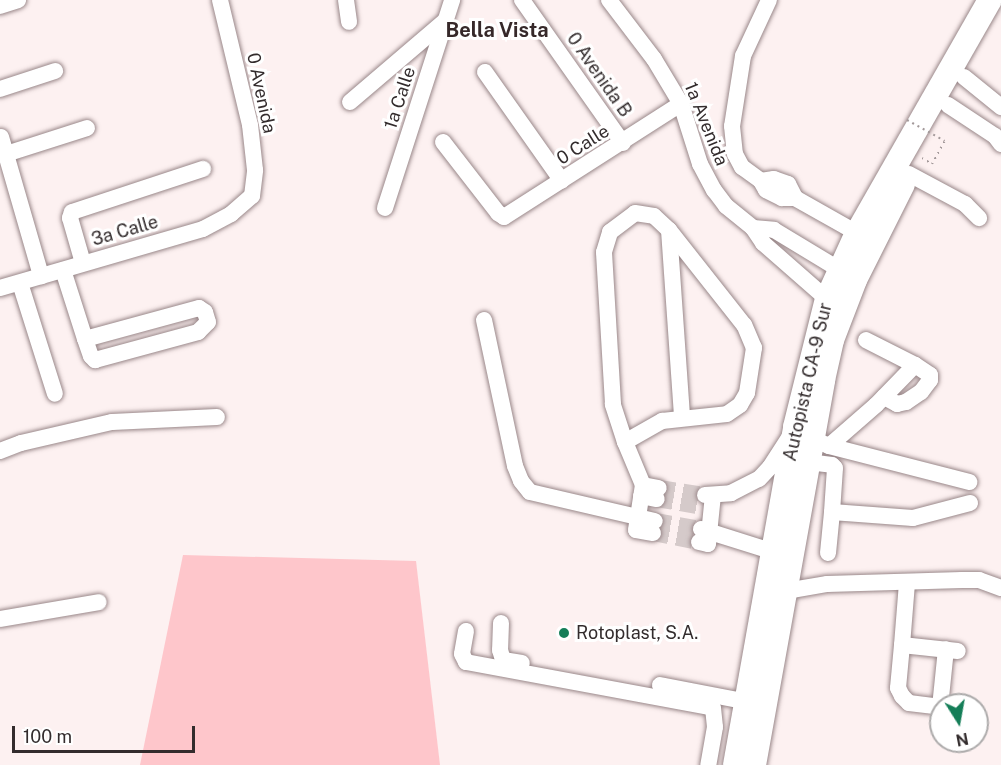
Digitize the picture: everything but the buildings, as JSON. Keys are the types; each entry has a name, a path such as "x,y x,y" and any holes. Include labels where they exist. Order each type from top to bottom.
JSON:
{"highway":[{"name":"Autopista CA-9 Sur","path":"735,765 774,552 811,443 827,300 857,233 990,0"},
{"name":"Autopista CA-9 Sur","path":"754,765 811,443 832,340 855,280 914,166 1001,12"}],"street":[{"path":"0,6 18,0"},
{"name":"0 Avenida","path":"220,0 250,125 255,170 252,196"},
{"path":"346,0 348,22"},
{"name":"1a Calle","path":"385,208 452,0"},
{"name":"0 Avenida B","path":"522,0 623,143"},
{"name":"1a Avenida","path":"609,0 654,59 681,104 700,164 714,190 726,206 753,228 763,243 827,300"},
{"path":"769,0 743,56 732,126 735,154 742,167 761,181 766,190 782,198 795,198 857,233"},
{"path":"350,102 445,21"},
{"path":"0,89 55,71"},
{"path":"485,72 562,181"},
{"path":"964,77 1001,107"},
{"name":"0 Calle","path":"443,142 498,213 504,217 681,104"},
{"path":"948,105 995,136 1001,144"},
{"path":"41,276 4,146 87,128"},
{"path":"914,166 965,204 979,218"},
{"path":"83,263 70,218 72,212 203,169"},
{"name":"3a Calle","path":"0,288 203,229 231,214 252,196"},
{"path":"484,320 515,466 521,481 530,492 649,507 626,442 613,404 604,252 610,232 635,213 654,216 669,230 744,325 754,348 747,393 740,405 727,414 682,418 654,424 626,442"},
{"name":"1a Avenida","path":"753,228 774,230 840,270"},
{"path":"669,230 682,418"},
{"path":"63,270 85,339 91,356 95,360 198,332 208,322 205,312 199,308 85,339"},
{"path":"20,283 55,394"},
{"path":"866,340 930,375 930,380 921,392 906,402 897,404 884,398"},
{"path":"774,552 706,516 731,493 759,479 770,467 884,398 915,365"},
{"path":"0,452 50,435 112,422 217,417"},
{"path":"811,443 969,482"},
{"path":"811,443 835,468 828,553"},
{"path":"832,512 913,518 970,503"},
{"path":"786,591 827,584 979,580 1001,588"},
{"path":"907,583 898,688 909,703 929,706"},
{"path":"0,619 99,602"},
{"path":"501,623 500,650 503,660 748,702"},
{"path":"466,631 462,654 466,662 713,708 715,727 708,765"},
{"path":"902,645 952,650 944,693"}],"path":[{"path":"907,120 945,141 932,164 914,166"}],"shaded area":[{"path":"183,555 416,561 440,765 140,765"}],"tunnel":[{"path":"659,488 705,495"},
{"path":"657,499 703,507"},
{"path":"655,521 701,529"},
{"path":"653,533 699,542"}],"place":[{"name":"Rotoplast, S.A.","path":"564,633"}],"district":[{"name":"Bella Vista","path":"497,30"}]}
